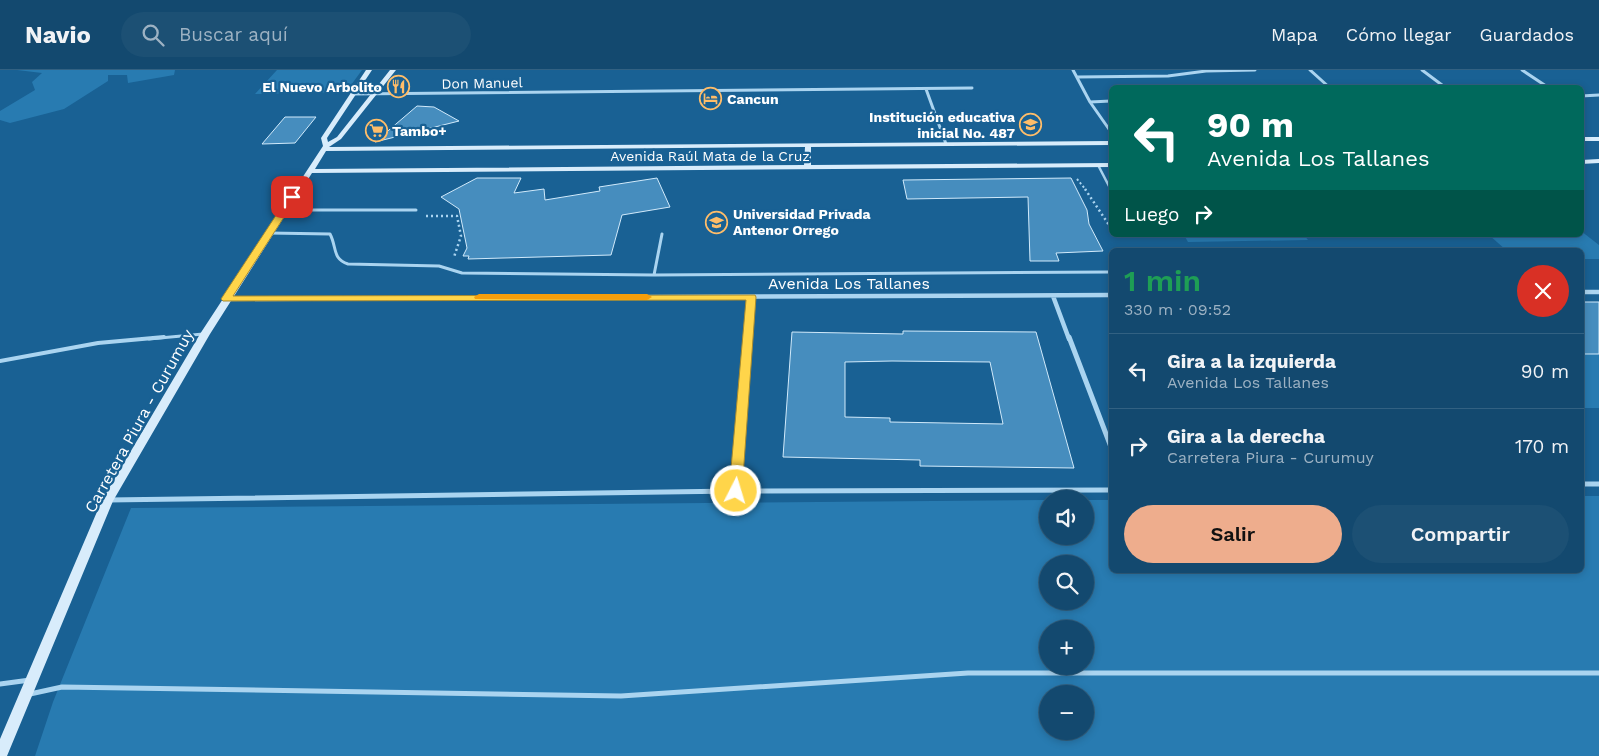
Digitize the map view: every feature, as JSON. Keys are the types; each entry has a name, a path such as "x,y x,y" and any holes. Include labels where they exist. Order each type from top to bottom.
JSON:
{"main road":[{"path":"325,144 352,94 369,70"},
{"path":"376,94 394,70"},
{"name":"Carretera Piura - Curumuy","path":"0,756 108,500 226,299 325,144 339,138 376,94"},
{"path":"1584,139 1599,139"},
{"name":"Avenida Raúl Mata de la Cruz","path":"325,144 808,145 1109,143"},
{"path":"807,167 808,145"},
{"path":"1584,162 1599,161"},
{"name":"Avenida Raúl Mata de la Cruz","path":"309,171 1109,165"}],"street":[{"path":"1073,70 1090,102 1109,129"},
{"path":"1077,77 1168,76 1206,71 1254,70"},
{"path":"1310,70 1327,85"},
{"path":"1422,70 1442,85"},
{"path":"1522,70 1544,85"},
{"name":"Don Manuel","path":"352,94 972,88"},
{"path":"926,89 946,144"},
{"path":"1584,96 1599,95"},
{"path":"1090,102 1109,101"},
{"path":"1584,292 1599,292"},
{"path":"1053,296 1109,442"},
{"name":"Avenida Los Tallanes","path":"226,299 1109,296"},
{"path":"736,491 751,297"},
{"path":"1584,484 1599,484"},
{"path":"108,500 736,491 1109,490"}],"lane":[{"path":"1098,165 1109,186"},
{"path":"284,210 416,210"},
{"path":"269,232 330,234 333,238 336,258 339,262 348,264 439,266 462,273 654,275 1109,272"},
{"path":"654,275 662,234"},
{"path":"0,361 98,343 205,334"},
{"path":"25,695 62,687 621,696 968,673 1599,673"},
{"path":"0,684 32,679"}],"path":[{"path":"1068,165 1094,198 1109,224"},
{"path":"453,260 461,236 457,216"}],"shaded area":[{"path":"17,70 175,70 174,75 128,83 127,75 108,75 108,81 64,109 10,123 0,120 0,111 35,90 32,82 42,73"},
{"path":"277,70 362,70 346,92 255,94"},
{"path":"1584,233 1599,245 1599,259 1584,259 1584,248 1504,248 1491,237 1584,237"},
{"path":"1185,237 1306,237 1308,240 1188,242"},
{"path":"1584,354 1599,354 1599,408 1584,408"},
{"path":"1584,496 1599,496 1599,756 35,756 53,702 131,508 1039,500 1039,545 1094,545 1094,500 1109,500 1109,573 1584,573"}],"building":[{"path":"417,106 434,107 459,121 375,142"},
{"path":"285,117 316,117 295,143 262,144"},
{"path":"477,178 521,178 514,193 544,189 545,200 600,191 599,187 657,178 670,207 622,215 611,255 468,259 469,256 463,256 467,248 459,209 441,197"},
{"path":"1071,178 1087,210 1089,224 1103,251 1056,253 1059,261 1030,261 1028,197 907,199 903,180"},
{"path":"1584,302 1599,302 1599,354 1584,354"},
{"path":"903,331 1036,332 1074,468 920,466 920,460 783,457 792,332 903,334","holes":["845,362 990,362 1003,424 890,422 890,418 845,417"]}],"slow traffic":[{"path":"479,297 647,297"}],"place":[{"name":"El Nuevo Arbolito","path":"398,87"},
{"name":"Cancun","path":"711,99"},
{"name":"Institución educativa inicial No. 487","path":"1031,125"},
{"name":"Tambo+","path":"376,131"},
{"name":"Universidad Privada Antenor Orrego","path":"717,222"}],"route":[{"path":"292,197 226,299 751,297 736,491"}]}
